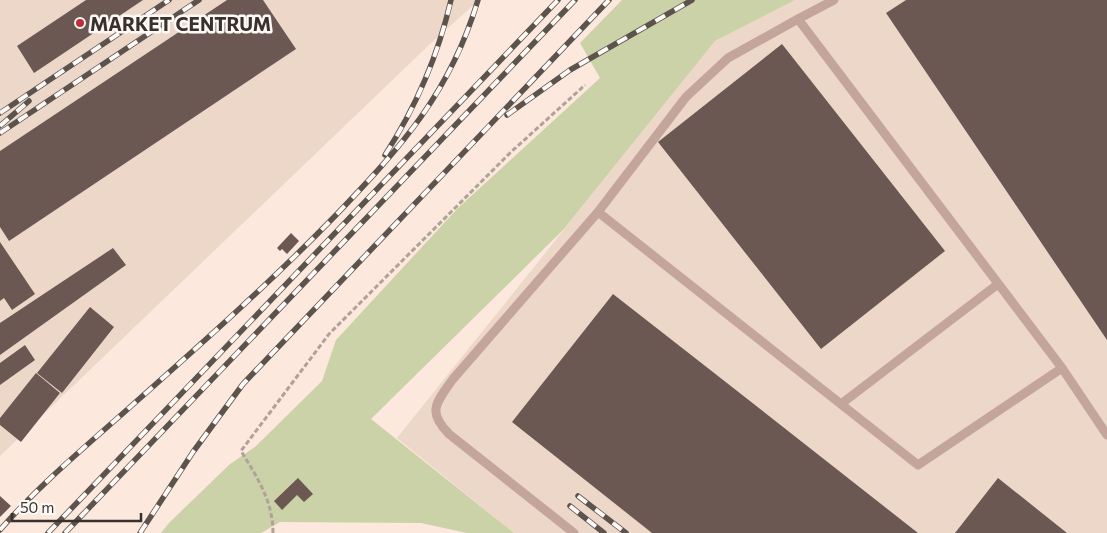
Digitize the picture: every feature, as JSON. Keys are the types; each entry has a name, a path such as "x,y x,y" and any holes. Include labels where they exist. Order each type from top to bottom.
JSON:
{"lane":[{"path":"574,533 448,434 437,422 436,408 440,398 454,379 598,212 686,96 728,58 834,0"},
{"path":"798,19 1062,368 1107,435"},
{"path":"598,212 918,465 1062,368"},
{"path":"841,404 998,284"}],"path":[{"path":"273,533 273,517 266,493 240,451 329,334 511,152 585,85"}],"shaded area":[{"path":"0,0 479,0 430,44 0,456"},
{"path":"795,0 1107,0 1107,533 514,533 397,438 715,41"}],"green space":[{"path":"622,0 795,0 715,41 564,229 371,419 514,533 467,533 421,523 280,522 261,533 161,533 230,464 255,447 322,381 336,340 458,208 600,78 580,43"}],"building":[{"name":"MARKET CENTRUM","path":"86,0 143,0 34,73 17,46"},
{"path":"227,0 263,0 296,49 9,241 0,227 0,151"},
{"path":"906,0 1107,0 1107,340 886,13"},
{"path":"782,44 945,251 821,349 658,142"},
{"path":"291,233 299,241 287,254 282,249 280,251 277,248"},
{"path":"0,242 35,294 12,310 4,298 0,301"},
{"path":"113,248 126,265 0,355 0,323"},
{"path":"613,294 918,533 652,533 512,422"},
{"path":"90,307 114,327 62,393 37,373"},
{"path":"25,345 35,360 0,385 0,363"},
{"path":"36,373 60,393 21,442 0,425 0,418"},
{"path":"298,478 313,494 304,502 297,495 282,510 274,501"},
{"path":"998,478 1067,533 955,533"},
{"path":"0,496 11,506 0,517"}],"railway":[{"path":"0,113 169,0"},
{"path":"0,133 199,0"},
{"path":"385,155 407,118 425,80 440,41 451,0"},
{"path":"0,530 30,497 286,265 382,165 403,141 438,91 467,33 478,0"},
{"path":"48,533 558,0"},
{"path":"65,533 575,0"},
{"path":"140,533 193,452 243,384 609,0"},
{"path":"507,115 570,70 692,0"},
{"path":"0,126 29,101"},
{"path":"578,496 626,533"},
{"path":"570,506 604,533"}],"place":[{"name":"MARKET CENTRUM","path":"80,23"}]}
